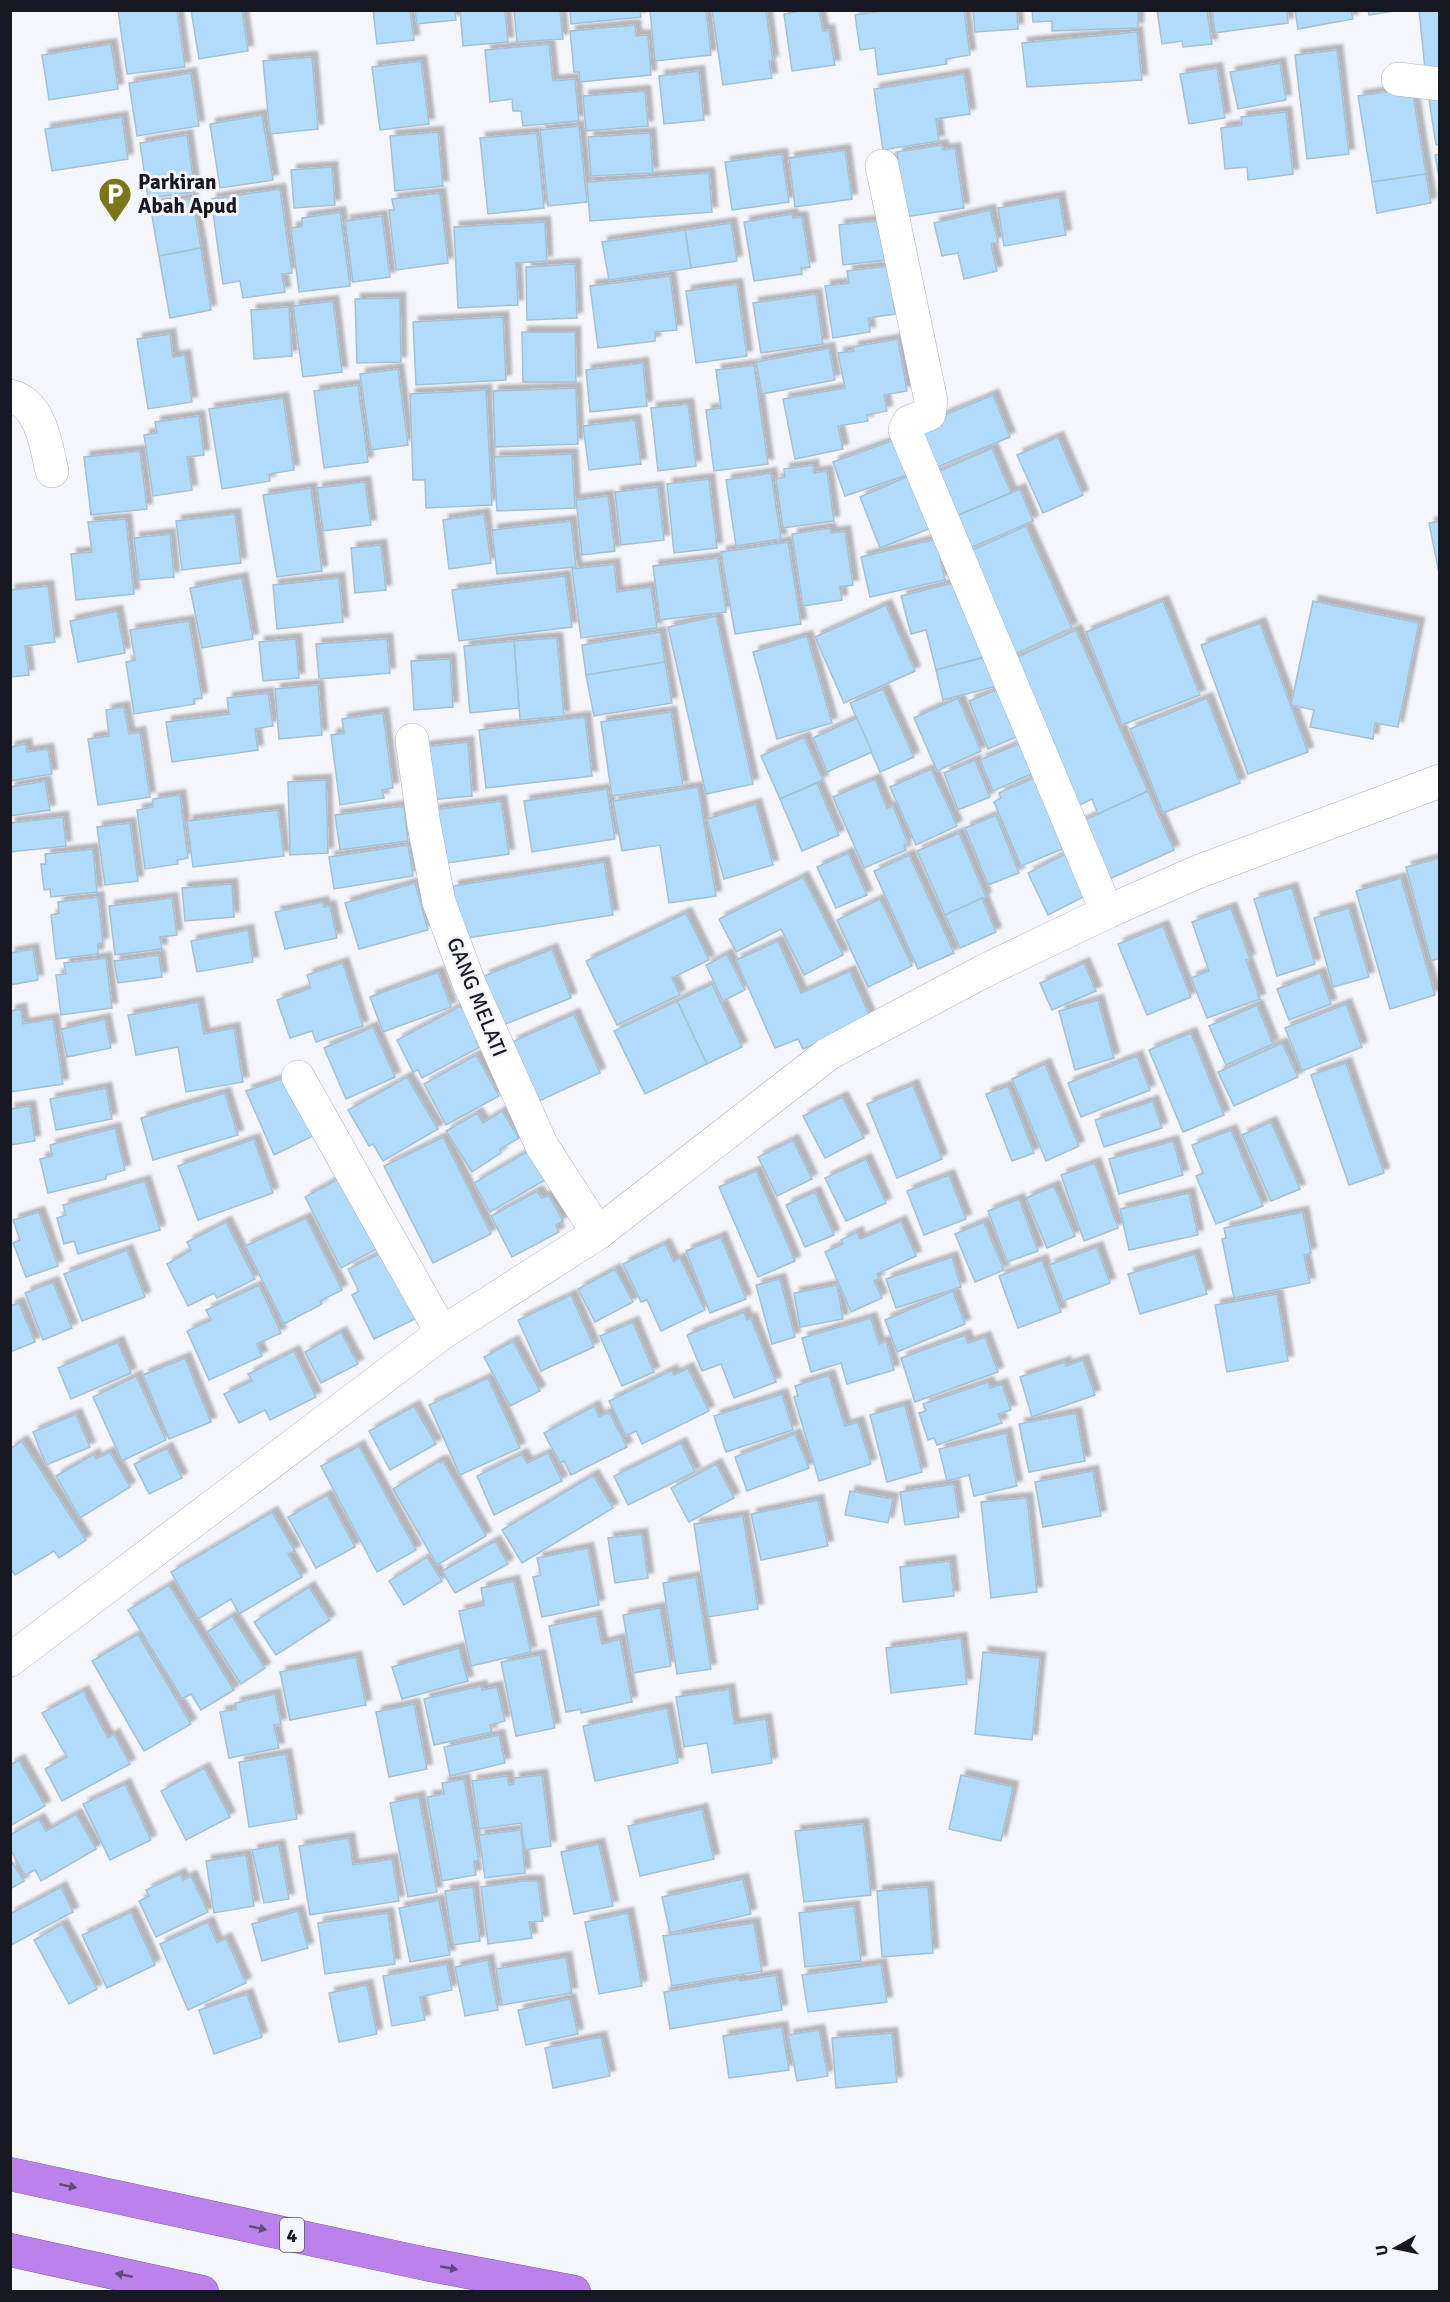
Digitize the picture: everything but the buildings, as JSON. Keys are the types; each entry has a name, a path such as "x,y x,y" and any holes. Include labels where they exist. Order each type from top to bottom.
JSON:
{"highway":[{"name":"4","path":"10,2174 426,2264 574,2292"},
{"path":"10,2250 202,2292"}],"street":[{"path":"1398,79 1440,84"},
{"path":"882,166 931,401 929,414 909,422 905,430 1107,912"},
{"path":"10,396 31,409 43,433 52,471"},
{"name":"GANG MELATI","path":"412,740 424,825 439,902 469,983 542,1146 598,1233"},
{"path":"10,1660 442,1334 598,1233 828,1054 984,971 1107,912 1195,873 1440,781"},
{"path":"298,1077 442,1334"}],"place":[{"name":"Parkiran Abah Apud","path":"115,223"}]}
